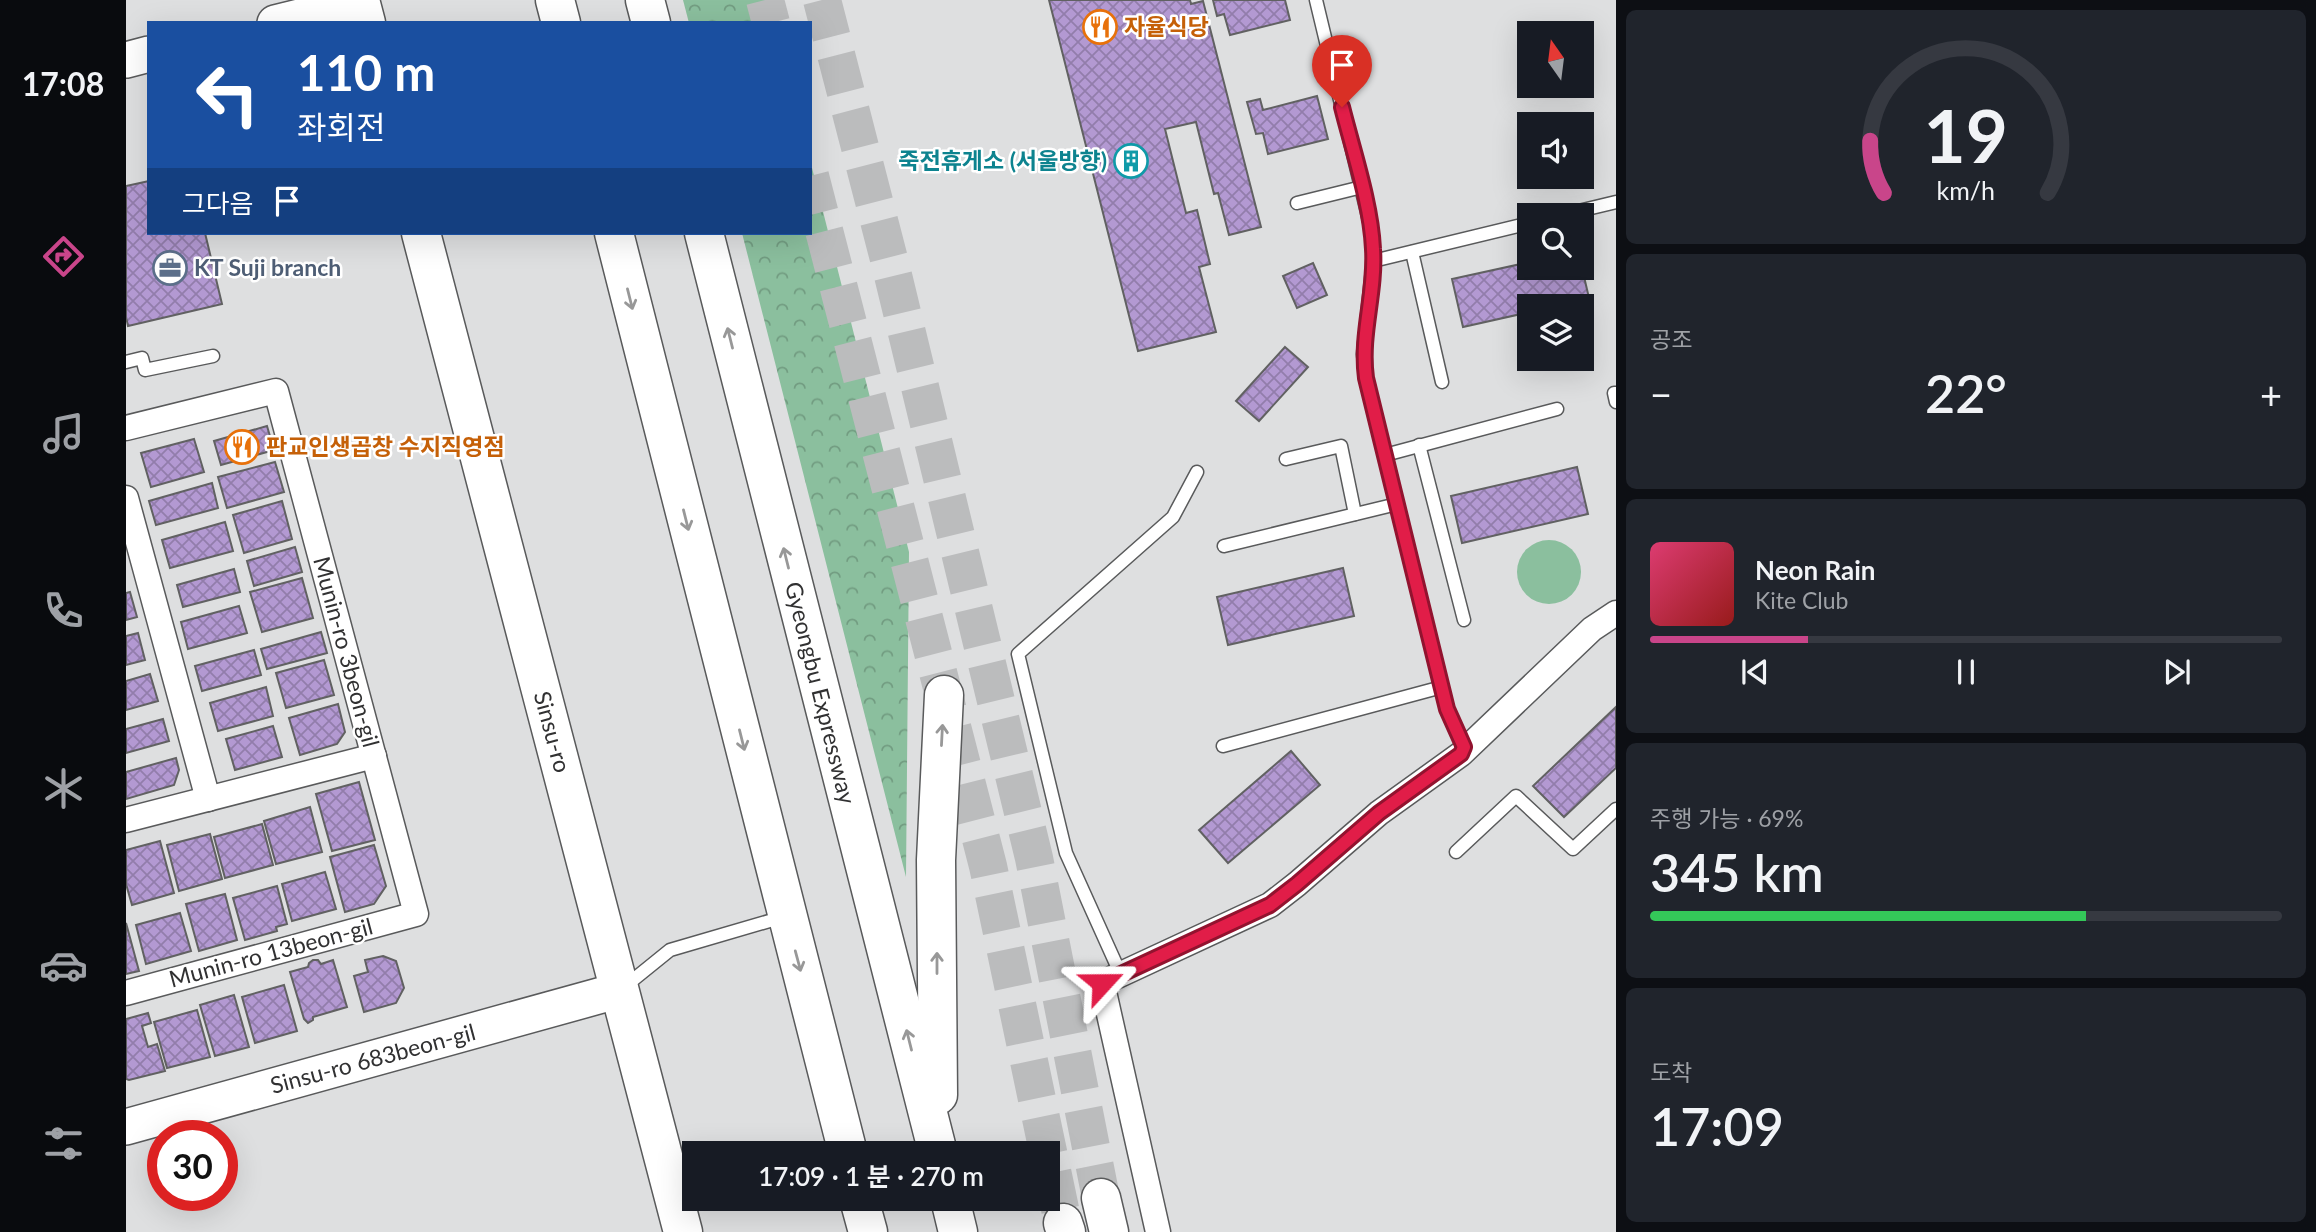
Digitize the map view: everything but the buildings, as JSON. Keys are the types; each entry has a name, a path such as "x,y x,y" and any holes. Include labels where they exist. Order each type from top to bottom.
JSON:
{"main road":[{"path":"555,0 560,21"},
{"path":"645,0 650,21"},
{"name":"Sinsu-ro","path":"422,235 684,1232"},
{"path":"615,235 845,1141"},
{"name":"Gyeongbu Expressway","path":"705,235 935,1141"},
{"path":"938,1141 936,860 944,695"},
{"path":"862,1211 868,1232"},
{"path":"953,1211 958,1232"}],"street":[{"path":"287,21 362,8"},
{"path":"126,60 147,55"},
{"name":"Munin-ro 3beon-gil","path":"126,428 276,391 415,914"},
{"path":"126,498 208,799"},
{"path":"1158,1232 1111,979 1270,905 1379,813 1461,754 1592,629 1616,613"},
{"path":"126,820 374,756"},
{"name":"Munin-ro 13beon-gil","path":"126,993 415,914"},
{"name":"Sinsu-ro 683beon-gil","path":"126,1127 620,990"}],"lane":[{"path":"1316,0 1371,229 1373,261 1370,308 1363,354 1366,378 1442,687 1451,719 1464,747 1461,754"},
{"path":"1297,203 1362,187"},
{"path":"1594,207 1616,202"},
{"path":"1373,261 1517,226"},
{"path":"1412,252 1442,382"},
{"path":"126,362 142,358 145,370 213,356"},
{"path":"1616,393 1616,402"},
{"path":"1385,455 1557,409"},
{"path":"1419,445 1464,620"},
{"path":"1286,459 1340,446 1354,514"},
{"path":"1111,979 1066,853 1018,654 1173,517 1197,472"},
{"path":"1224,546 1397,503"},
{"path":"1223,746 1442,687"},
{"path":"1455,852 1516,796 1573,849 1616,809"},
{"path":"620,990 670,950 786,916"}],"green space":[{"path":"683,0 770,0 775,21 688,21"},
{"path":"812,168 909,552 906,877 743,235 812,235"},
{"path":"1549,540 1567,546 1575,554 1581,572 1575,590 1567,598 1549,604 1531,598 1523,590 1517,572 1523,554 1531,546"}],"tunnel":[{"path":"765,0 770,21"},
{"path":"822,0 891,267 1034,858 1101,1198"},
{"path":"812,184 988,866 1063,1223"}],"place":[{"name":"자율식당","path":"1100,27"},
{"name":"죽전휴게소 (서울방향)","path":"1131,161"},
{"name":"KT Suji branch","path":"170,268"},
{"name":"판교인생곱창 수지직영점","path":"242,447"}],"route":[{"path":"1102,983 1270,905 1379,813 1461,754 1464,747 1447,709 1366,378 1363,354 1374,251 1342,107"}]}
